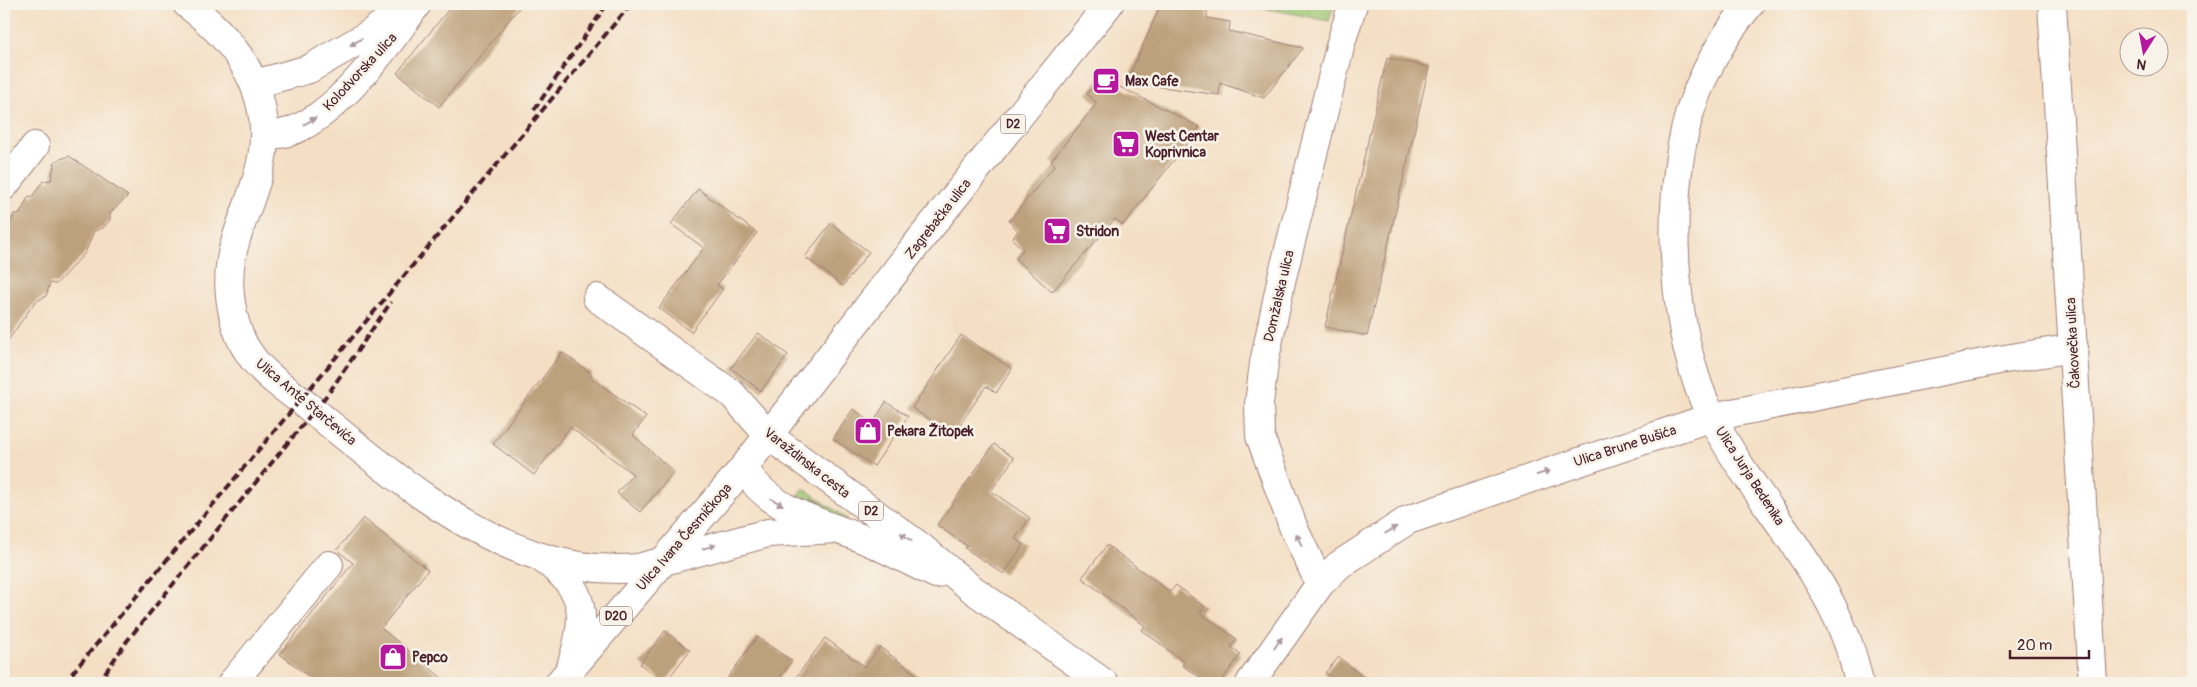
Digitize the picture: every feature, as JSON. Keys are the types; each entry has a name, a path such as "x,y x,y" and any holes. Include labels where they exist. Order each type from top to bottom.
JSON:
{"street":[{"name":"Ulica Ante Starčevića","path":"188,4 214,26 236,50 249,70 261,104 264,136 258,176 235,236 229,275 233,314 239,335 250,354 269,374 419,493 488,535 538,556 600,570 638,568 705,548 768,533 836,529"},
{"name":"Kolodvorska ulica","path":"255,84 309,69 368,35 410,4"},
{"name":"Kolodvorska ulica","path":"264,136 294,130 329,108 369,65 417,4"},
{"name":"Zagrebačka ulica","path":"769,436 916,245 1109,4"},
{"name":"Domžalska ulica","path":"1320,584 1294,529 1260,436 1258,420 1264,363 1276,306 1339,48 1353,4"},
{"name":"Ulica Jurja Bedenika","path":"1750,4 1726,38 1699,88 1689,115 1678,176 1676,210 1678,285 1684,328 1696,378 1712,417 1739,463 1797,546 1823,590 1846,633 1859,683"},
{"name":"Čakovečka ulica","path":"2052,4 2094,683"},
{"path":"4,186 35,146"},
{"name":"Varaždinska cesta","path":"598,298 732,394 769,436 921,547 972,589 1104,683"},
{"name":"Ulica Brune Bušića","path":"1250,683 1320,584 1339,565 1408,520 1712,417 1999,360 2074,348"},
{"name":"Ulica Ivana Česmičkoga","path":"564,677 769,436"},
{"name":"Varaždinska cesta","path":"744,467 750,479 770,498 803,516 972,589"},
{"name":"Ulica Ante Starčevića","path":"538,556 568,580 576,592 580,604 581,629 564,677"},
{"path":"232,683 329,565"}],"green space":[{"path":"1255,4 1334,4 1329,21 1259,7"},
{"path":"803,488 848,519 845,520 797,500"}],"building":[{"path":"453,4 522,4 439,107 397,73"},
{"path":"1161,4 1207,4 1207,18 1230,22 1229,31 1303,48 1264,98 1220,83 1219,95 1127,82"},
{"path":"1387,58 1429,67 1367,336 1325,327"},
{"name":"West Centar Koprivnica","path":"1100,77 1200,127 1123,225 1115,219 1052,292 1016,259 1023,249 1012,239 1018,231 1009,221 1055,165 1051,161 1097,103 1087,94"},
{"path":"69,156 128,196 110,213 110,220 103,228 94,231 85,253 56,284 50,283 46,296 35,302 4,346 4,238 15,213 19,215 29,196 32,197 43,181 51,180 55,161"},
{"path":"698,189 757,233 717,285 723,289 691,332 659,308 704,248 671,224"},
{"path":"831,223 869,252 843,286 805,257"},
{"path":"758,333 788,355 761,391 731,368"},
{"path":"961,335 1012,369 996,393 986,386 953,435 912,408"},
{"path":"562,352 592,374 590,377 646,417 633,435 674,472 640,512 617,493 633,474 570,427 534,475 493,444"},
{"name":"Pekara Žitopek","path":"886,402 908,416 874,466 833,439 853,409 873,423"},
{"path":"994,444 1014,458 991,491 1030,518 1015,539 1024,544 1004,574 965,548 967,546 937,525"},
{"path":"363,518 428,570 381,628 448,683 317,683 280,654 353,563 337,550"},
{"path":"1107,545 1170,592 1176,585 1205,607 1200,613 1237,639 1231,647 1241,654 1220,683 1208,683 1182,665 1184,662 1142,630 1145,626 1082,578"},
{"path":"665,631 690,650 665,683 640,664"},
{"path":"757,637 792,661 776,683 724,683"},
{"path":"825,638 865,667 880,647 928,683 792,683"},
{"path":"1339,657 1370,683 1338,683 1325,673"}],"railway":[{"path":"534,110 607,4"},
{"path":"64,683 631,4"},
{"path":"98,683 127,641 330,391 391,302"}],"place":[{"name":"Max Cafe","path":"1106,81"},
{"name":"West Centar Koprivnica","path":"1126,144"},
{"name":"Stridon","path":"1057,231"},
{"name":"Pekara Žitopek","path":"868,431"},
{"name":"Pepco","path":"393,657"}]}
